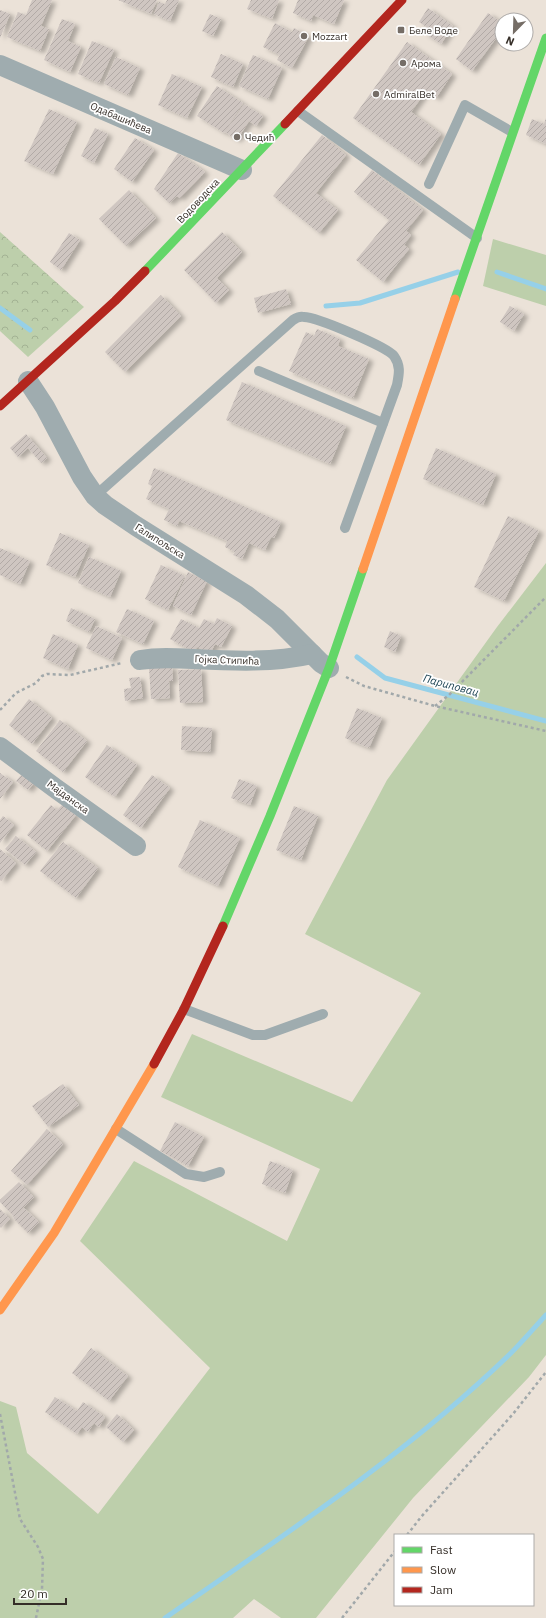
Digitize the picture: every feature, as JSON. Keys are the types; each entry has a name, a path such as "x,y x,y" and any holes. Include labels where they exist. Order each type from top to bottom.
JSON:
{"main road":[{"name":"Водоводска","path":"0,406 115,301 242,170 402,0"},
{"path":"0,1310 54,1233 116,1129 184,1009 216,941 270,816 329,668 512,132 546,38"}],"street":[{"name":"Одабашићева","path":"0,65 242,170"},
{"name":"Галипољска","path":"28,381 46,407 82,477 95,496 105,505 136,526 246,595 277,619 312,654 329,668"},
{"name":"Гојка Стипића","path":"140,660 164,658 263,661 294,658 312,654"},
{"name":"Мајданска","path":"0,747 136,846"}],"lane":[{"path":"429,184 465,106 512,132"},
{"path":"298,111 476,238"},
{"path":"95,496 293,320 304,316 323,322 384,348 393,356 400,368 397,385 345,528"},
{"path":"259,371 383,423"},
{"path":"184,1009 253,1035 265,1035 323,1014"},
{"path":"116,1129 186,1174 204,1177 220,1172"}],"path":[{"path":"435,706 449,695 546,597"},
{"path":"0,710 16,694 36,683 42,676 47,674 70,675 111,664 140,660"},
{"path":"329,668 364,686 435,706 546,731"},
{"path":"408,1534 421,1517 513,1414 546,1372"},
{"path":"0,1414 20,1519 38,1547 43,1559 42,1589 36,1618"},
{"path":"342,1618 394,1552"}],"green space":[{"path":"0,232 84,307 28,357 0,331"},
{"path":"493,239 546,255 546,306 483,286"},
{"path":"546,563 546,1355 529,1377 413,1498 316,1618 281,1618 254,1599 233,1618 0,1618 0,1401 16,1407 27,1453 98,1514 210,1368 80,1241 134,1161 287,1241 320,1169 161,1097 192,1034 352,1102 421,993 305,934 387,780 497,627"}],"building":[{"path":"32,0 52,0 41,26 49,29 40,51 7,37 18,12 26,15"},
{"path":"118,0 157,0 151,14"},
{"path":"167,0 179,0 170,21 154,14 159,2 165,4"},
{"path":"251,0 279,0 272,19 247,9"},
{"path":"298,0 344,0 334,24 313,15 311,21 293,13"},
{"path":"428,8 453,26 441,44 424,33 428,28 419,22"},
{"path":"0,10 10,14 0,38"},
{"path":"488,13 494,17 494,41 472,71 456,59"},
{"path":"210,14 221,19 213,36 202,31"},
{"path":"62,19 75,24 68,41 81,47 70,72 44,60"},
{"path":"275,23 292,32 294,28 309,36 292,68 277,60 280,55 263,47"},
{"path":"92,41 114,50 99,83 78,74"},
{"path":"407,42 452,74 436,98 426,91 411,112 441,134 419,165 353,118"},
{"path":"221,54 243,64 233,87 211,77"},
{"path":"253,55 282,68 268,99 239,86"},
{"path":"116,57 140,68 128,95 104,84"},
{"path":"172,74 202,87 187,118 158,105"},
{"path":"217,86 243,103 224,133 197,116"},
{"path":"244,104 263,116 256,126 249,121 237,140 225,132"},
{"path":"49,109 77,122 53,174 24,161"},
{"path":"546,118 546,144 526,135 532,119 544,124"},
{"path":"95,128 108,134 94,163 81,156"},
{"path":"322,135 346,155 316,193 338,210 319,233 273,196"},
{"path":"135,138 154,150 132,182 114,169"},
{"path":"178,153 205,172 180,198 177,196 169,203 154,189"},
{"path":"372,170 423,210 406,231 411,235 404,245 409,249 383,282 356,260 389,220 354,192"},
{"path":"129,190 156,218 126,246 99,219"},
{"path":"222,232 242,252 217,278 229,290 216,303 184,270"},
{"path":"69,233 80,240 61,270 50,262"},
{"path":"286,289 291,304 258,313 254,298"},
{"path":"161,295 181,316 125,372 105,352"},
{"path":"510,306 524,314 514,331 500,322"},
{"path":"317,329 340,339 338,346 369,359 353,398 289,371 306,332 314,336"},
{"path":"242,382 346,426 330,464 226,420"},
{"path":"26,434 47,458 41,463 28,448 18,457 10,448"},
{"path":"436,448 496,474 483,505 423,479"},
{"path":"154,468 281,522 274,538 271,537 265,550 249,543 242,559 233,555 235,552 225,547 227,541 179,521 177,526 164,520 169,509 146,499 152,486 148,484"},
{"path":"508,516 539,531 504,601 474,587"},
{"path":"60,533 89,545 75,577 46,565"},
{"path":"0,548 30,561 20,584 0,575"},
{"path":"89,557 121,571 110,597 78,583"},
{"path":"161,565 185,576 168,610 145,599"},
{"path":"188,572 207,581 191,615 173,606"},
{"path":"71,608 95,619 89,632 66,621"},
{"path":"127,609 154,621 143,644 116,632"},
{"path":"217,618 232,626 221,647 215,644 210,654 197,647 194,652 170,639 181,619 199,628 204,619 214,624"},
{"path":"96,626 122,638 112,660 86,648"},
{"path":"390,631 401,636 395,652 384,647"},
{"path":"53,634 78,645 68,669 43,658"},
{"path":"172,666 173,681 169,681 170,698 151,699 149,668"},
{"path":"201,669 203,702 180,703 178,670"},
{"path":"140,677 143,698 125,701 124,689 131,688 129,678"},
{"path":"29,699 52,718 32,744 9,725"},
{"path":"357,708 382,718 369,748 345,738"},
{"path":"60,720 87,741 63,772 36,751"},
{"path":"182,726 212,728 210,752 181,750"},
{"path":"107,745 137,765 115,797 85,777"},
{"path":"0,773 13,782 0,799"},
{"path":"22,774 34,783 28,790 16,781"},
{"path":"152,775 170,788 141,828 123,815"},
{"path":"239,779 257,786 250,805 231,798"},
{"path":"63,804 76,815 47,851 27,835 51,805 57,810"},
{"path":"294,806 318,816 301,860 276,850"},
{"path":"3,816 14,825 0,843 0,820"},
{"path":"200,820 240,838 218,886 178,867"},
{"path":"16,836 36,852 25,865 5,849"},
{"path":"63,842 98,868 76,898 40,871"},
{"path":"0,849 16,863 1,881 0,880"},
{"path":"63,1084 79,1105 48,1127 32,1106"},
{"path":"175,1122 204,1137 188,1166 160,1151"},
{"path":"47,1129 63,1144 27,1185 11,1171"},
{"path":"270,1161 293,1170 285,1193 262,1184"},
{"path":"19,1182 34,1197 14,1217 0,1202 0,1200"},
{"path":"24,1208 39,1222 28,1233 13,1218"},
{"path":"0,1209 10,1219 1,1228 0,1227"},
{"path":"91,1348 128,1376 109,1401 72,1373"},
{"path":"55,1397 77,1411 83,1402 105,1417 99,1427 94,1423 88,1432 82,1427 77,1434 45,1412"},
{"path":"117,1414 134,1430 123,1442 106,1427"}],"waterway":[{"path":"326,306 360,303 458,272"},
{"path":"497,272 546,289"},
{"name":"Париповац","path":"0,308 30,330"},
{"name":"Париповац","path":"357,657 385,678 546,721"},
{"path":"165,1618 344,1492 430,1425 511,1353 546,1315"}],"traffic: fast":[{"path":"455,299 546,38"},
{"path":"145,271 285,124"},
{"path":"223,926 270,816 329,668 363,569"}],"traffic: slow":[{"path":"363,569 455,299"},
{"path":"0,1310 54,1233 154,1064"}],"traffic: jam":[{"path":"285,124 402,0"},
{"path":"0,406 115,301 145,271"},
{"path":"154,1064 184,1009 223,926"}],"place":[{"name":"Беле Воде","path":"401,30"},
{"name":"Mozzart","path":"304,36"},
{"name":"Арома","path":"403,63"},
{"name":"AdmiralBet","path":"376,94"},
{"name":"Чедић","path":"237,137"}]}
